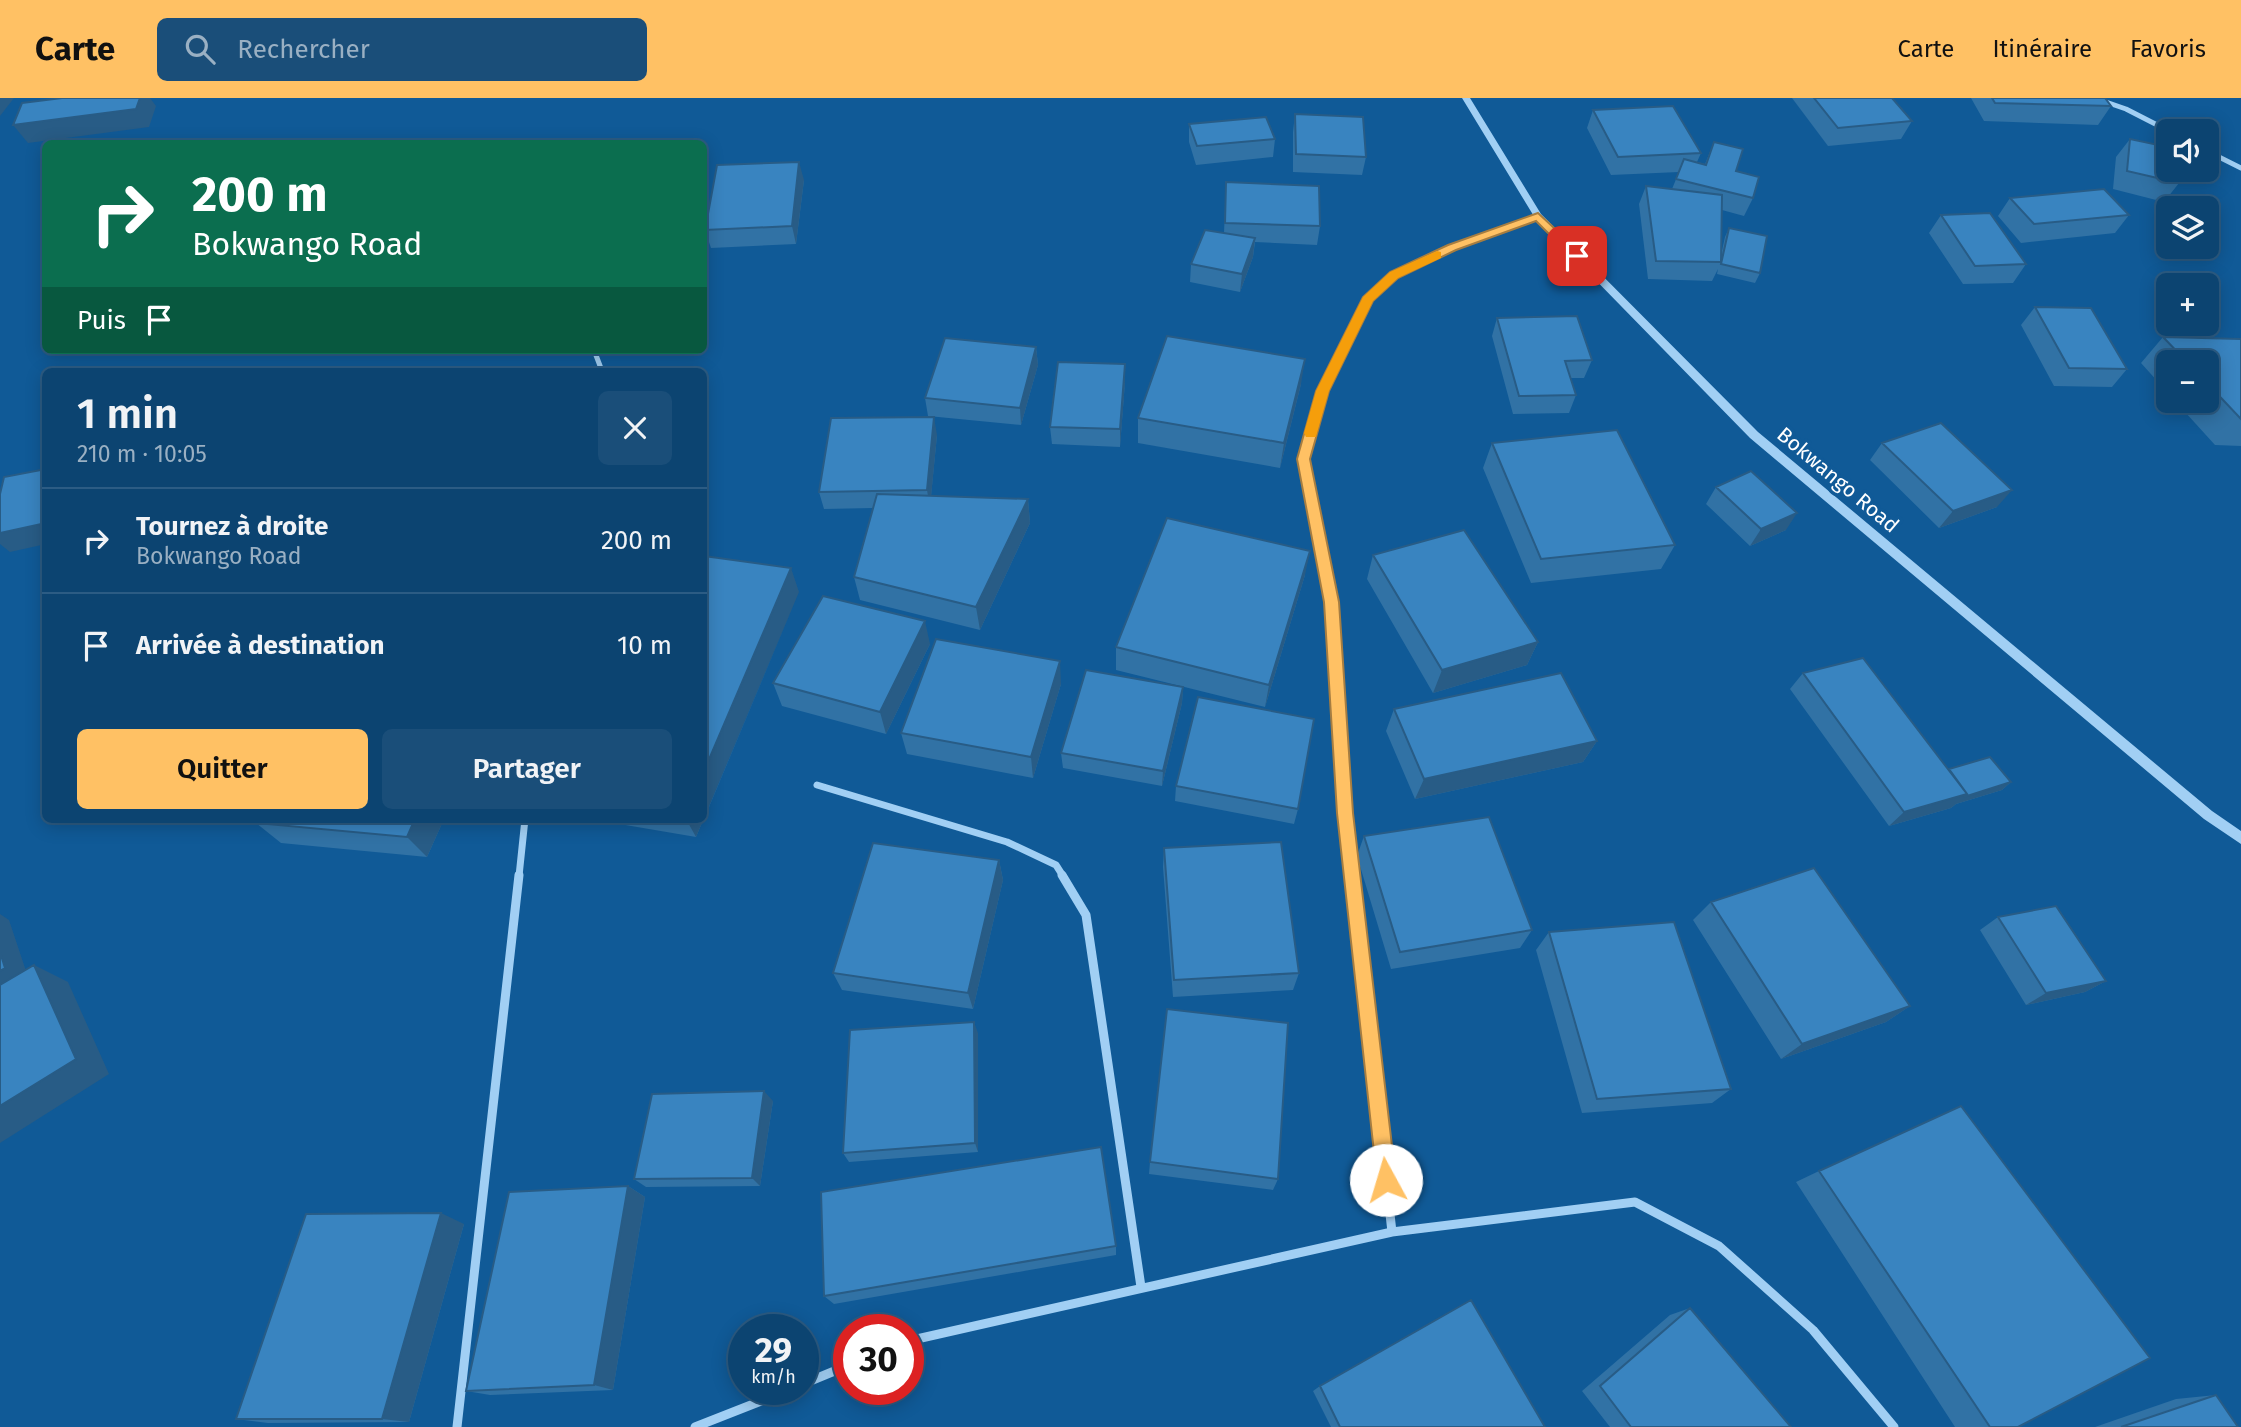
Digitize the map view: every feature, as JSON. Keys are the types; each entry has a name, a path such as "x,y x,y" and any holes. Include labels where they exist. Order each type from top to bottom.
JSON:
{"street":[{"name":"Bokwango Road","path":"1466,98 1538,216 1754,435 2208,815 2241,838"},
{"path":"2094,98 2126,109 2156,124"},
{"path":"2219,157 2241,169"},
{"path":"1392,1232 1345,813 1331,602 1304,459 1323,391 1367,299 1394,275 1452,248 1538,216"},
{"path":"817,785 1007,842 1056,865 1086,915 1141,1287"},
{"path":"457,1427 524,823"},
{"path":"924,1337 1392,1232 1635,1202 1719,1246 1813,1330 1894,1427"},
{"path":"695,1427 751,1405"}],"building":[{"path":"62,98 140,98 136,109 13,125 22,103"},
{"path":"1814,98 1892,98 1912,121 1838,128"},
{"path":"1992,98 2105,98 2111,106 1995,103"},
{"path":"1673,106 1701,153 1618,157 1593,110"},
{"path":"1295,114 1363,117 1366,157 1296,154"},
{"path":"1266,117 1275,139 1197,146 1189,124"},
{"path":"2130,139 2156,144 2156,178 2127,171"},
{"path":"1714,142 1743,149 1736,171 1759,177 1753,198 1676,179 1684,159 1706,165"},
{"path":"799,162 792,226 707,230 717,165"},
{"path":"1226,182 1319,186 1320,226 1225,223"},
{"path":"1646,186 1722,195 1721,262 1656,261"},
{"path":"2104,189 2129,215 2034,224 2010,198"},
{"path":"1990,213 2026,264 1975,266 1941,215"},
{"path":"1729,228 1767,236 1760,273 1721,264"},
{"path":"1205,230 1255,238 1242,274 1191,264"},
{"path":"2035,307 2091,308 2127,369 2069,368"},
{"path":"1577,316 1592,360 1565,361 1576,395 1519,396 1497,318"},
{"path":"1167,336 1305,359 1284,443 1138,418"},
{"path":"2163,337 2241,339 2241,419 2219,396 2219,350 2175,350"},
{"path":"945,338 1036,347 1020,408 925,398"},
{"path":"1058,362 1125,364 1120,429 1050,427"},
{"path":"934,417 927,490 819,492 831,418"},
{"path":"1941,423 2012,490 1953,511 1882,443"},
{"path":"1617,430 1675,545 1541,559 1492,443"},
{"path":"42,470 42,524 0,533 0,494 4,477"},
{"path":"1751,471 1797,513 1761,529 1716,487"},
{"path":"877,494 1028,499 976,607 854,577"},
{"path":"1167,518 1310,551 1269,685 1116,647"},
{"path":"1464,530 1538,642 1442,670 1373,555"},
{"path":"707,556 791,568 707,764"},
{"path":"823,596 925,621 880,712 773,683"},
{"path":"936,639 1060,661 1031,757 901,733"},
{"path":"1863,658 1967,794 1904,812 1803,673"},
{"path":"1086,670 1183,687 1163,771 1061,753"},
{"path":"1561,673 1597,741 1424,779 1394,709"},
{"path":"1198,697 1314,719 1298,809 1176,786"},
{"path":"1990,757 2011,782 1964,797 1967,794 1949,769"},
{"path":"1489,817 1532,930 1400,952 1364,836"},
{"path":"256,823 413,823 407,837"},
{"path":"1281,842 1299,973 1174,980 1164,848"},
{"path":"873,843 999,860 968,993 833,973"},
{"path":"1814,868 1910,1006 1802,1044 1711,902"},
{"path":"2056,906 2106,981 2046,993 1998,917"},
{"path":"1674,922 1731,1089 1597,1099 1549,932"},
{"path":"0,952 5,968 0,971"},
{"path":"34,965 76,1059 0,1106 0,985"},
{"path":"1167,1009 1288,1023 1278,1179 1150,1162"},
{"path":"974,1022 975,1143 843,1153 850,1030"},
{"path":"764,1091 752,1178 634,1179 652,1094"},
{"path":"1961,1106 2150,1358 2018,1427 1990,1427 1819,1171"},
{"path":"1101,1147 1116,1246 824,1296 821,1192"},
{"path":"628,1186 594,1385 466,1391 509,1192"},
{"path":"441,1213 382,1419 236,1419 306,1214"},
{"path":"1471,1300 1545,1427 1340,1427 1320,1386"},
{"path":"1690,1308 1791,1427 1631,1427 1600,1386"},
{"path":"2216,1395 2238,1427 2121,1427"}],"slow traffic":[{"path":"1311,433 1323,391 1367,299 1394,275 1437,255"}],"route":[{"path":"1386,1180 1345,813 1331,602 1304,459 1323,391 1367,299 1394,275 1452,248 1538,216 1577,256"}]}
